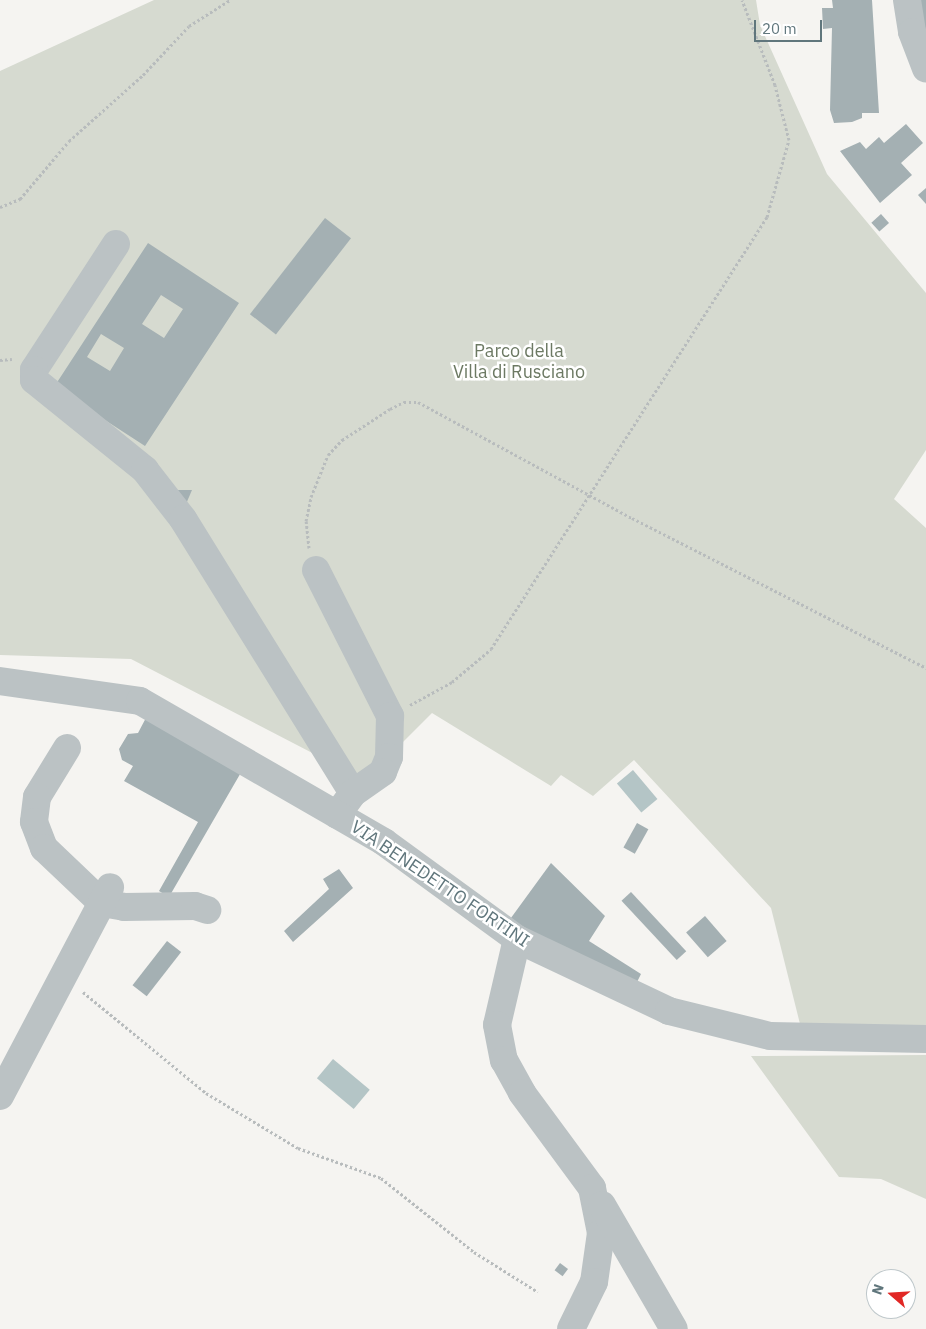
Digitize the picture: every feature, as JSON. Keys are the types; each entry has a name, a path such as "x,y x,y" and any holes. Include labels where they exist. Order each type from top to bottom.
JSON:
{"street":[{"path":"907,0 912,32 926,68"},
{"path":"116,244 34,370 34,380 145,470 183,519 353,793"},
{"path":"316,570 390,716 389,757 382,772 353,793 337,815"},
{"name":"VIA BENEDETTO FORTINI","path":"0,681 140,702 384,842 517,939 637,998 707,1022 770,1036 926,1040"},
{"path":"67,748 37,797 34,822 44,848 124,907 195,906 207,910"},
{"path":"0,1096 65,977 106,894"},
{"path":"517,939 496,1025 504,1060 522,1093 592,1188 674,1329"},
{"path":"571,1329 594,1282 601,1233 592,1188"}],"path":[{"path":"0,207 20,199 68,141 143,75 189,26 230,0"},
{"path":"390,716 452,682 491,649 588,493 767,217 789,140 776,85 742,0"},
{"path":"0,360 14,359"},
{"path":"316,570 306,521 318,473 342,440 404,402 418,402 588,493 926,668"},
{"path":"65,977 206,1093 298,1148 381,1178 474,1252 538,1292"}],"green space":[{"name":"Parco della Villa di Rusciano","path":"154,0 756,0 760,25 827,174 926,293 926,450 894,499 926,528 926,1026 801,1028 771,908 634,760 593,796 561,775 551,786 432,713 403,742 376,786 131,659 0,655 0,71"},
{"path":"926,1055 926,1199 881,1179 839,1177 751,1056"}],"shaded area":[{"path":"633,770 657,799 641,813 617,783"},
{"path":"333,1059 370,1090 354,1109 317,1078"}],"building":[{"path":"832,0 872,0 879,113 862,113 862,118 852,122 834,123 830,110 832,28 823,29 822,8 833,8"},
{"path":"917,0 926,0 926,36"},
{"path":"906,124 923,143 901,163 912,175 880,203 840,151 860,142 866,149 879,137 884,143"},
{"path":"926,188 926,204 918,195"},
{"path":"881,214 889,223 879,232 871,223"},
{"path":"325,218 351,238 276,334 250,314"},
{"path":"148,243 239,303 145,446 54,387","holes":["161,295 183,309 164,338 142,324","101,334 124,348 110,371 87,357"]},
{"path":"170,490 192,490 183,511"},
{"path":"148,714 243,769 169,897 159,891 198,822 124,781 133,766 122,760 119,749 128,734 138,733"},
{"path":"637,823 648,829 635,854 623,847"},
{"path":"551,863 605,916 589,941 641,974 634,988 508,922"},
{"path":"339,869 353,888 293,942 284,931 329,889 323,879"},
{"path":"631,892 686,951 677,960 621,901"},
{"path":"705,916 727,941 708,957 686,932"},
{"path":"167,941 181,952 147,996 133,985"},
{"path":"560,1263 568,1269 563,1276 555,1270"}]}
